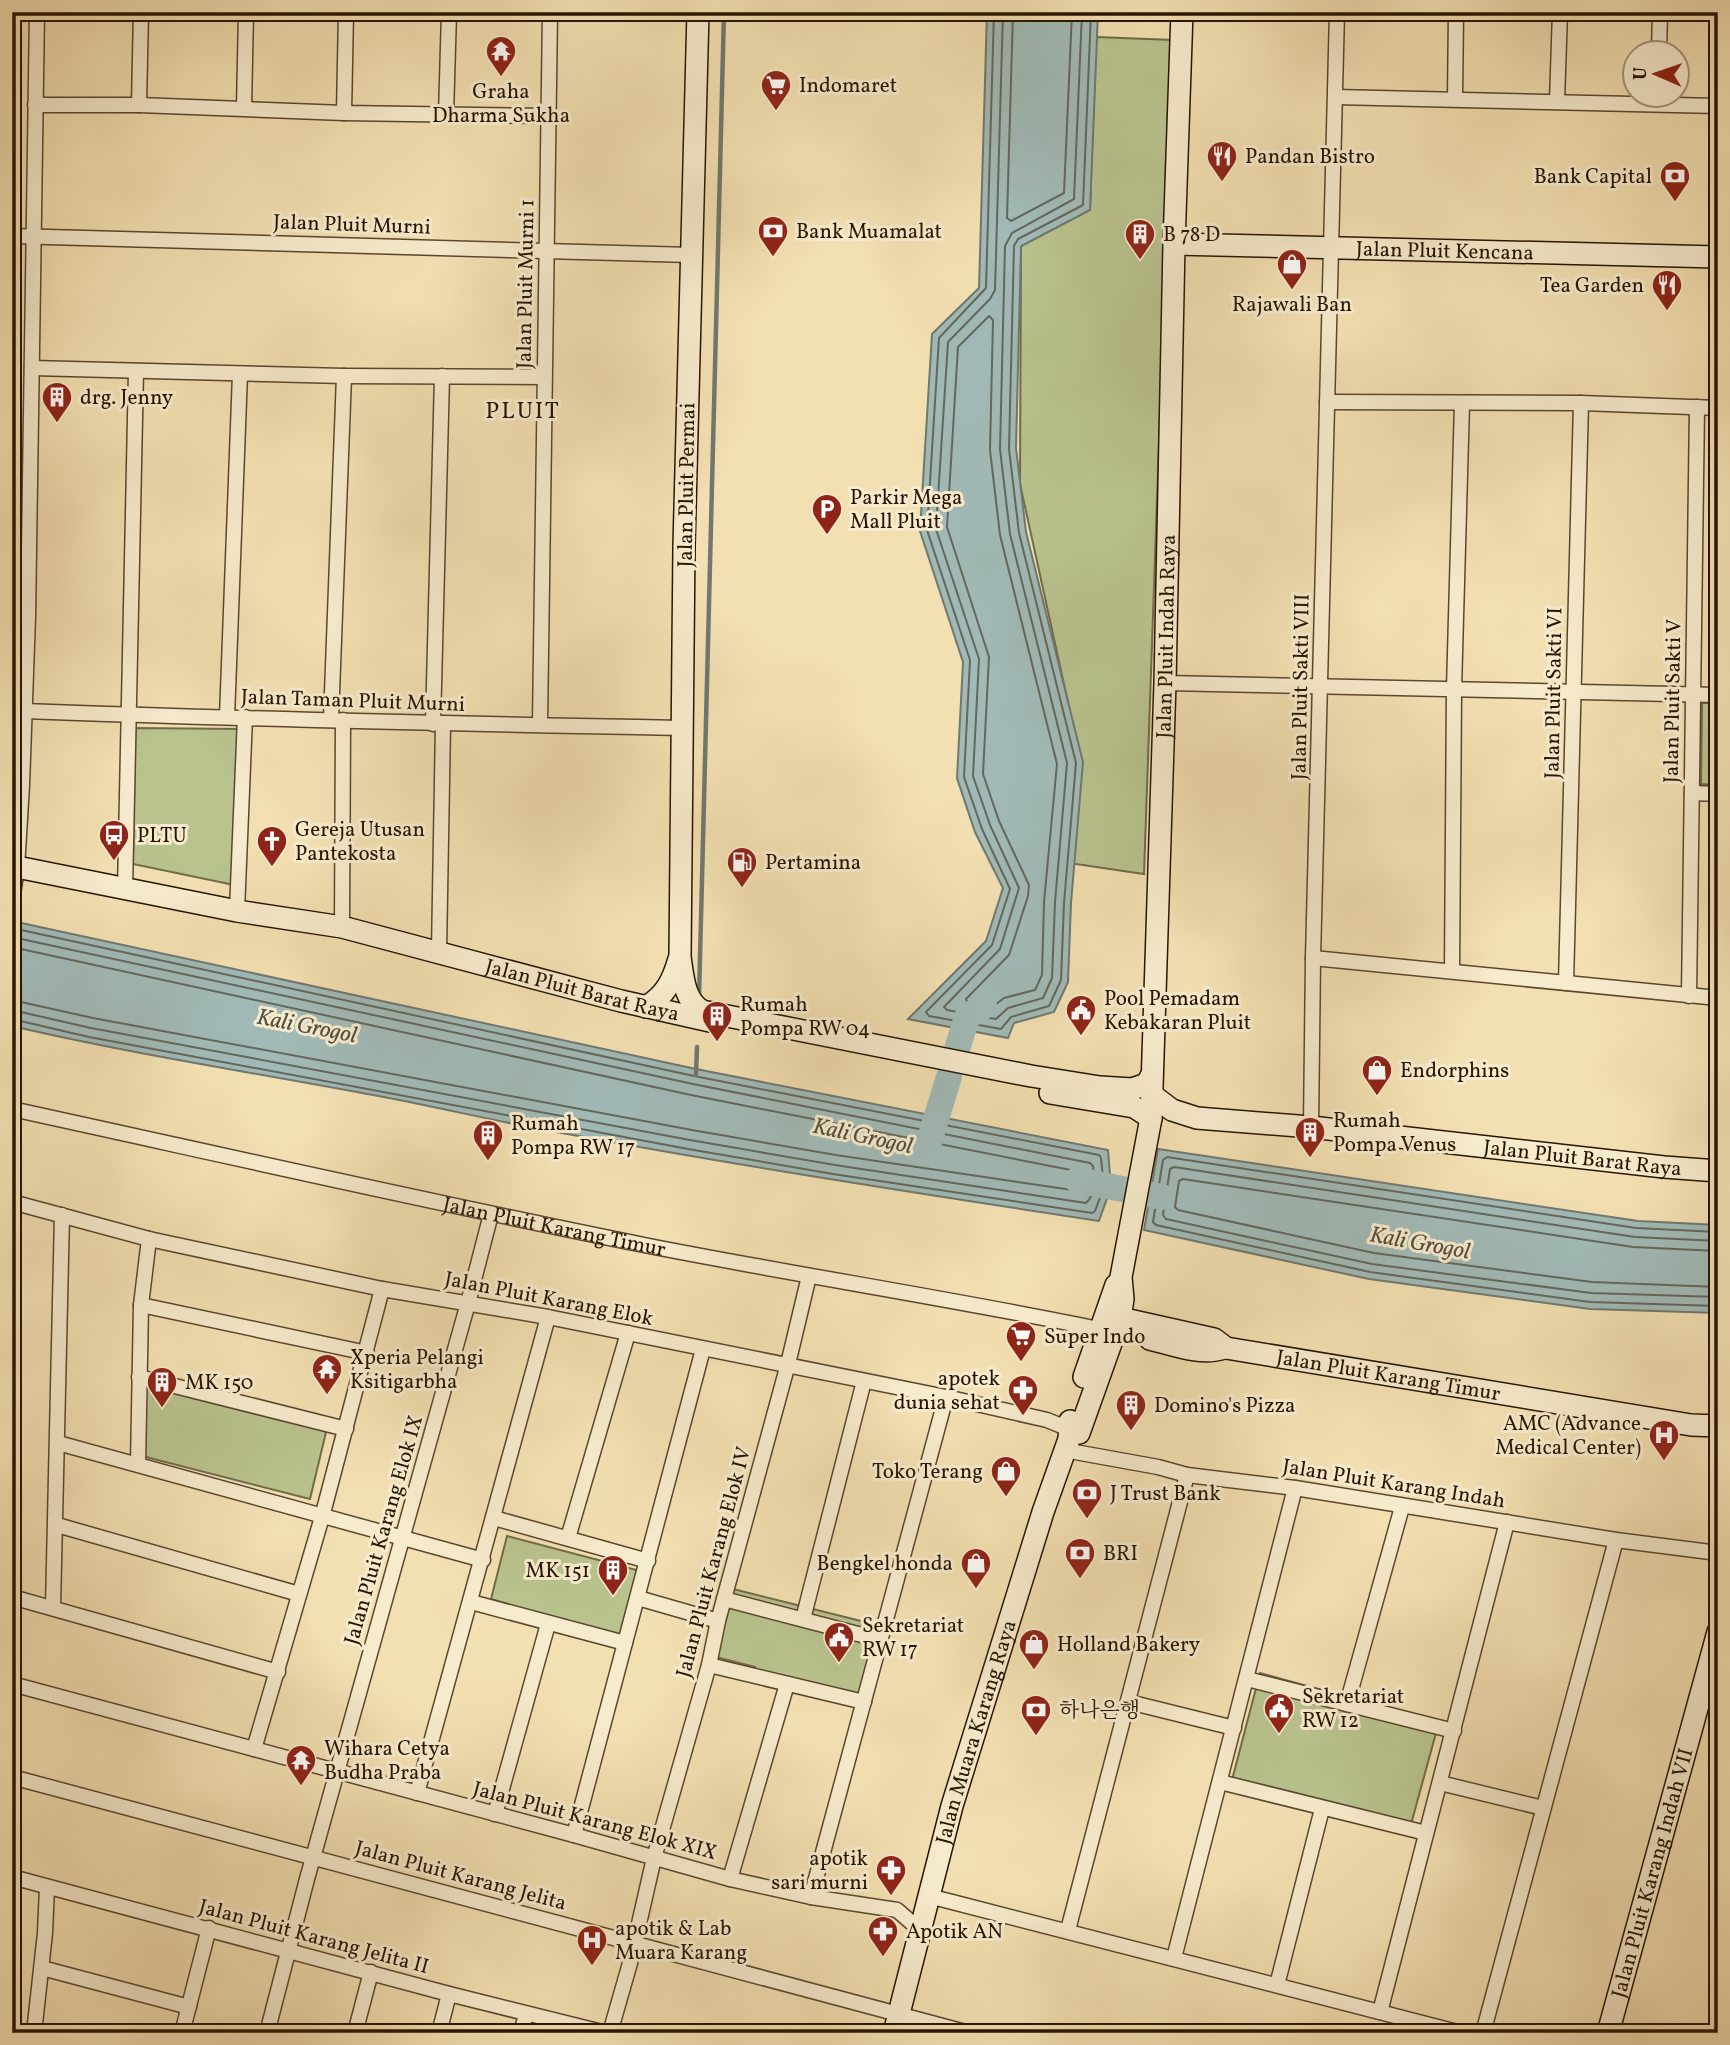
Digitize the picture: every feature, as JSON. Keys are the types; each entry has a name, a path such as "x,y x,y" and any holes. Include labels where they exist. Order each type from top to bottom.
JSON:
{"street":[{"path":"12,901 24,711 37,12"},
{"path":"139,105 141,12"},
{"path":"244,108 246,12"},
{"path":"344,113 346,12"},
{"path":"446,115 449,12"},
{"name":"Jalan Pluit Murni 1","path":"540,724 550,12"},
{"name":"Jalan Pluit Permai","path":"680,957 681,728 698,12"},
{"name":"Jalan Pluit Indah Raya","path":"1124,1268 1148,1132 1152,1085 1182,12"},
{"name":"Jalan Pluit Sakti VIII","path":"1311,1127 1337,12"},
{"path":"1455,99 1456,12"},
{"path":"1557,101 1560,12"},
{"path":"1659,38 1660,12"},
{"path":"1336,97 1622,100"},
{"path":"1692,103 1718,106"},
{"path":"36,105 139,105 344,113 548,116"},
{"name":"Jalan Pluit Murni","path":"12,236 691,256"},
{"name":"Jalan Pluit Kencana","path":"1174,244 1718,257"},
{"path":"32,368 344,376 544,377"},
{"path":"125,890 136,372"},
{"path":"227,717 240,374"},
{"path":"342,927 337,719 344,376"},
{"path":"439,952 438,724 442,376"},
{"path":"1327,402 1581,403 1718,408"},
{"path":"1451,971 1454,689 1462,403"},
{"name":"Jalan Pluit Sakti VI","path":"1566,983 1581,403"},
{"name":"Jalan Pluit Sakti V","path":"1689,996 1697,407"},
{"path":"1165,683 1718,695"},
{"name":"Jalan Taman Pluit Murni","path":"24,711 438,724 681,728"},
{"path":"237,911 245,717"},
{"path":"1692,793 1718,794"},
{"name":"Jalan Pluit Barat Raya","path":"15,867 237,911 342,927 646,1007 927,1069 1030,1082"},
{"path":"646,1007 660,999 680,957"},
{"name":"Jalan Pluit Barat Raya","path":"680,957 687,993 695,1007 702,1011 1091,1093 1134,1107 1148,1132 1197,1118"},
{"path":"1313,958 1718,998"},
{"name":"Jalan Pluit Barat Raya","path":"1091,1093 1132,1089 1147,1084 1152,1085 1172,1110 1197,1118 1311,1127 1718,1171"},
{"name":"Jalan Pluit Karang Timur","path":"12,1109 491,1214 809,1276 1111,1326 1214,1339 1226,1348 1691,1424 1718,1426"},
{"name":"Jalan Pluit Karang Elok","path":"12,1202 149,1239 382,1289 548,1317 946,1397 1047,1420 1070,1436"},
{"name":"Jalan Pluit Karang Elok IX","path":"268,2033 491,1214"},
{"path":"54,1607 62,1215"},
{"path":"138,1464 141,1305 149,1239"},
{"name":"Jalan Muara Karang Raya","path":"897,2023 952,1806 1070,1436 1123,1299 1124,1268"},
{"name":"Jalan Pluit Karang Elok IV","path":"608,2033 709,1665 718,1621 788,1364 809,1276"},
{"path":"254,1749 322,1517 382,1289"},
{"path":"141,1305 367,1353"},
{"path":"417,1793 548,1317"},
{"path":"568,1538 628,1333"},
{"path":"574,1835 704,1349"},
{"path":"139,1377 346,1429"},
{"path":"803,1619 864,1381"},
{"path":"811,1897 946,1397"},
{"name":"Jalan Pluit Karang Indah","path":"1070,1436 1187,1475 1295,1488 1616,1540 1718,1553"},
{"path":"58,1443 483,1560"},
{"path":"1068,1930 1187,1475"},
{"path":"1174,1958 1295,1488"},
{"path":"1347,1704 1402,1507"},
{"path":"494,1518 648,1561"},
{"path":"1380,2012 1507,1522"},
{"path":"57,1525 299,1594"},
{"path":"1483,2033 1616,1540"},
{"path":"12,1597 278,1672"},
{"path":"638,1598 718,1621"},
{"path":"724,1599 881,1640"},
{"path":"471,1602 625,1643"},
{"path":"495,1814 548,1623"},
{"name":"Jalan Pluit Karang Indah VII","path":"1608,2033 1718,1632"},
{"path":"709,1665 864,1702"},
{"path":"1247,1679 1454,1731"},
{"name":"Jalan Pluit Karang Elok XIX","path":"12,1684 730,1879 811,1897 897,1910 920,1930"},
{"path":"730,1879 787,1684"},
{"path":"1129,1702 1234,1728"},
{"name":"Jalan Pluit Karang Jelita","path":"12,1777 634,1943 897,2023 970,2033"},
{"path":"1220,1782 1426,1833"},
{"path":"1440,1783 1543,1808"},
{"path":"1277,1985 1322,1809"},
{"name":"Jalan Pluit Karang Jelita II","path":"12,1877 449,1994 608,2033"},
{"path":"34,2033 42,1968 47,1887"},
{"path":"929,1896 1461,2033"},
{"path":"182,2033 209,1928"},
{"path":"42,1968 189,2007"},
{"path":"355,2033 371,1972"},
{"path":"439,2033 449,1994"},
{"path":"521,2033 526,2014"}],"green space":[{"path":"1096,37 1173,40 1144,874 1062,862 1071,716 1020,484 1021,246 1090,210"},
{"path":"1702,703 1718,703 1718,785 1701,784"},
{"path":"135,728 243,729 239,886 133,864"},
{"path":"143,1383 327,1428 310,1499 142,1456"},
{"path":"507,1536 640,1571 623,1640 491,1599"},
{"path":"733,1589 877,1625 859,1695 754,1670 755,1667 716,1657"},
{"path":"1260,1673 1439,1722 1410,1828 1232,1780"}],"water":[{"path":"987,12 1098,12 1090,210 1021,246 1016,448 1026,532 1083,762 1071,903 1068,982 1054,1012 1014,1023 1008,1038 908,1019 986,941 1003,888 975,832 957,778 963,662 920,531 932,334 979,288"},
{"path":"12,921 696,1069 1108,1150 1111,1187 1099,1221 825,1178 513,1124 399,1100 108,1047 12,1026"},
{"path":"1158,1149 1638,1221 1718,1225 1718,1313 1590,1309 1369,1279 1144,1230"}],"waterway":[{"path":"699,998 724,12"},
{"path":"955,1056 967,1017 984,1006"},
{"path":"696,1075 697,1047"},
{"path":"927,1148 949,1077"},
{"name":"Kali Grogol","path":"1077,1180 1162,1197"}],"place":[{"name":"Graha Dharma Sukha","path":"501,78"},
{"name":"Indomaret","path":"776,112"},
{"name":"Pandan Bistro","path":"1222,183"},
{"name":"Bank Capital","path":"1675,203"},
{"name":"Bank Muamalat","path":"773,258"},
{"name":"B 78 D","path":"1140,261"},
{"name":"Rajawali Ban","path":"1292,291"},
{"name":"Tea Garden","path":"1667,312"},
{"name":"drg. Jenny","path":"57,424"},
{"name":"Parkir Mega Mall Pluit","path":"827,536"},
{"name":"PLTU","path":"114,862"},
{"name":"Gereja Utusan Pantekosta","path":"272,868"},
{"name":"Pertamina","path":"742,889"},
{"name":"Pool Pemadam Kebakaran Pluit","path":"1081,1037"},
{"name":"Rumah Pompa RW 04","path":"717,1043"},
{"name":"Endorphins","path":"1377,1097"},
{"name":"Rumah Pompa Venus","path":"1310,1159"},
{"name":"Rumah Pompa RW 17","path":"488,1162"},
{"name":"Super Indo","path":"1021,1363"},
{"name":"Xperia Pelangi Ksitigarbha","path":"327,1396"},
{"name":"MK 150","path":"162,1409"},
{"name":"apotek dunia sehat","path":"1023,1417"},
{"name":"Domino's Pizza","path":"1131,1432"},
{"name":"AMC (Advance Medical Center)","path":"1664,1462"},
{"name":"Toko Terang","path":"1006,1498"},
{"name":"J Trust Bank","path":"1087,1520"},
{"name":"BRI","path":"1080,1580"},
{"name":"Bengkel honda","path":"976,1590"},
{"name":"MK 151","path":"613,1597"},
{"name":"Sekretariat RW 17","path":"839,1664"},
{"name":"Holland Bakery","path":"1034,1671"},
{"name":"Sekretariat RW 12","path":"1279,1735"},
{"name":"하나은행","path":"1036,1737"},
{"name":"Wihara Cetya Budha Praba","path":"301,1787"},
{"name":"apotik sari murni","path":"891,1897"},
{"name":"Apotik AN","path":"883,1958"},
{"name":"apotik & Lab Muara Karang","path":"592,1967"}],"district":[{"name":"PLUIT","path":"523,410"}]}
